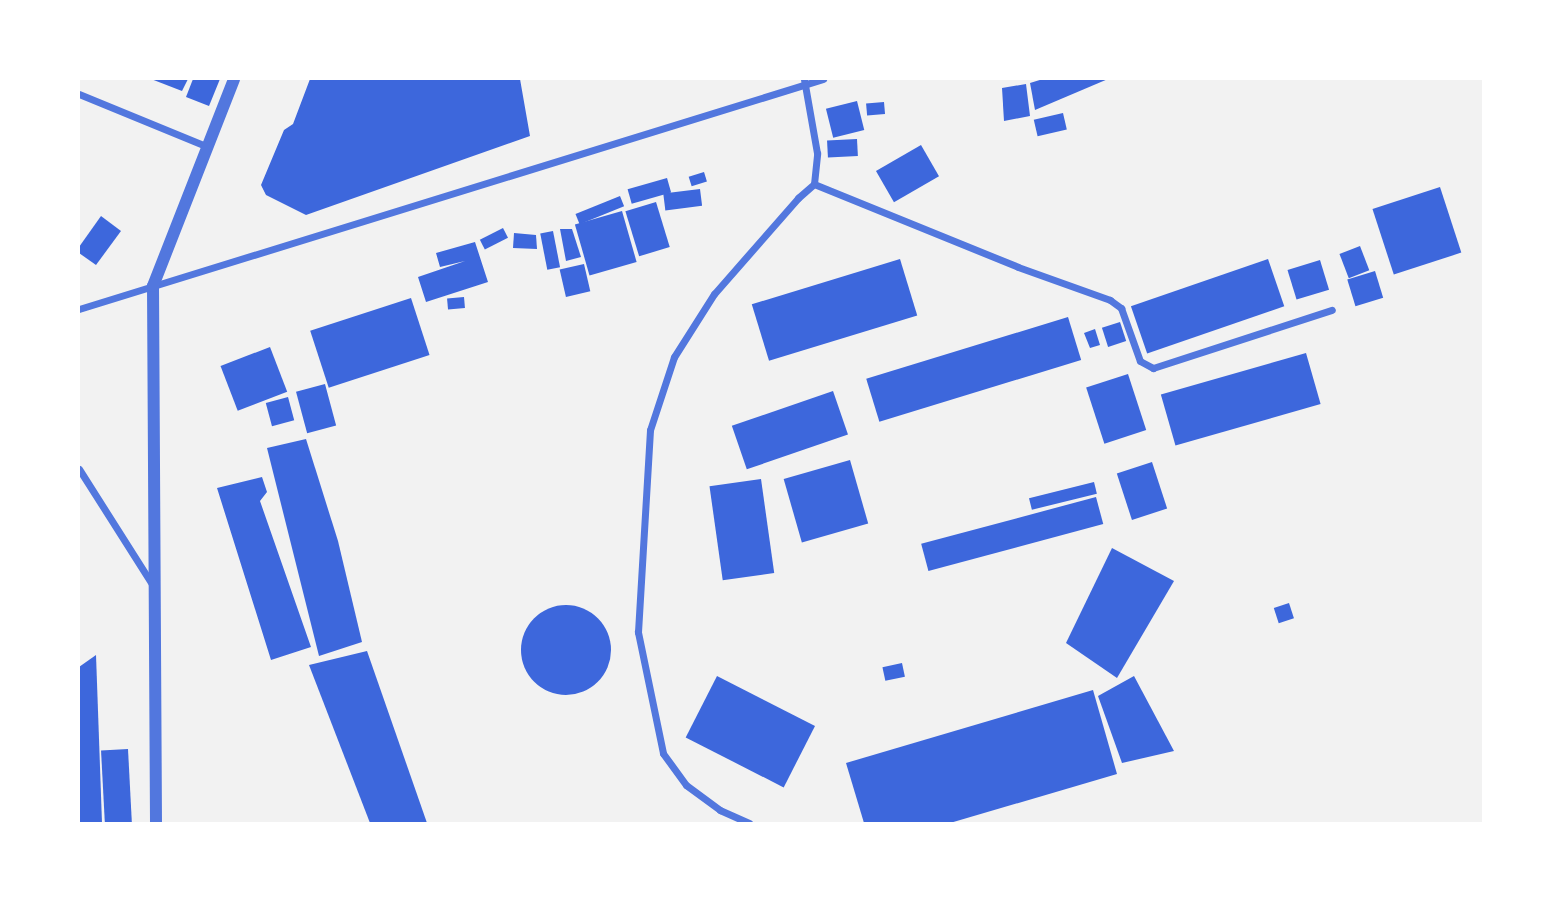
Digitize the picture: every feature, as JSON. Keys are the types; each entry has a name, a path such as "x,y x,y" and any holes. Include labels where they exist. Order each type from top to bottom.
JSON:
{"street":[{"path":"156,823 153,286 234,79"},
{"path":"79,309 804,82 823,79"},
{"path":"749,823 720,810 686,785 663,753 638,632 650,430 674,357 715,294 798,198 814,184 817,153 804,82"},
{"path":"79,94 208,147"},
{"path":"814,184 1018,267 1110,300 1121,308 1140,361 1153,368 1332,310"},
{"path":"79,469 155,588"}],"building":[{"path":"151,79 188,79 182,91"},
{"path":"193,79 220,79 209,106 186,97"},
{"path":"310,79 520,79 530,136 306,215 266,195 261,185 284,130 293,124"},
{"path":"1043,79 1108,79 1035,110 1030,83"},
{"path":"1026,84 1030,116 1004,121 1002,88"},
{"path":"857,101 864,130 833,138 826,109"},
{"path":"884,102 885,114 867,116 866,104"},
{"path":"1063,113 1067,130 1038,136 1034,120"},
{"path":"857,139 858,156 828,158 827,141"},
{"path":"921,145 939,176 894,202 876,171"},
{"path":"704,172 707,182 692,186 689,177"},
{"path":"667,178 671,192 632,204 628,189"},
{"path":"1440,187 1461,253 1394,275 1372,209"},
{"path":"700,189 702,206 665,210 663,194"},
{"path":"620,196 624,206 580,224 575,214"},
{"path":"656,202 670,247 639,256 625,211"},
{"path":"622,211 637,262 590,275 575,225"},
{"path":"101,216 121,231 96,265 79,253 79,247"},
{"path":"503,228 508,238 485,250 480,240"},
{"path":"560,229 572,229 581,257 566,261"},
{"path":"553,231 560,267 547,270 540,233"},
{"path":"514,233 536,235 537,249 513,248"},
{"path":"475,242 488,282 426,302 418,277 465,261 440,267 436,253"},
{"path":"1360,246 1369,270 1349,278 1339,254"},
{"path":"900,259 917,315 769,361 752,304"},
{"path":"1268,259 1284,306 1147,353 1131,306"},
{"path":"1320,260 1329,290 1297,300 1287,270"},
{"path":"584,264 590,291 566,297 560,270"},
{"path":"1375,271 1383,298 1355,306 1347,279"},
{"path":"464,297 465,308 448,309 447,298"},
{"path":"411,298 430,355 329,388 310,331"},
{"path":"1068,317 1081,360 879,422 866,379"},
{"path":"1120,322 1126,341 1108,347 1102,328"},
{"path":"1095,329 1100,345 1090,348 1084,333"},
{"path":"270,347 287,392 238,411 221,366"},
{"path":"1306,353 1321,404 1175,446 1161,395"},
{"path":"1128,374 1146,430 1104,444 1086,388"},
{"path":"325,384 336,426 307,433 296,392"},
{"path":"833,391 848,434 747,469 732,426"},
{"path":"288,397 294,420 272,426 266,403"},
{"path":"306,439 338,541 362,642 319,656 267,448"},
{"path":"850,460 868,523 802,542 784,479"},
{"path":"1152,462 1167,509 1132,520 1117,473"},
{"path":"262,477 267,492 260,501 311,647 271,660 217,488"},
{"path":"761,479 774,573 723,580 710,486"},
{"path":"1094,482 1097,494 1032,510 1029,498"},
{"path":"1096,497 1103,524 928,571 921,544"},
{"path":"1112,548 1174,581 1117,678 1066,643"},
{"path":"1289,603 1294,618 1279,623 1274,608"},
{"path":"566,605 583,609 598,618 607,633 611,650 607,667 598,682 583,691 566,695 549,691 534,682 525,667 521,650 525,633 534,618 549,609"},
{"path":"367,651 427,823 370,823 309,665"},
{"path":"96,655 102,823 79,823 79,667"},
{"path":"902,663 905,677 885,681 882,667"},
{"path":"717,676 815,726 784,787 686,737"},
{"path":"1134,676 1174,751 1122,763 1098,696"},
{"path":"1093,690 1117,774 950,823 864,823 846,763"},
{"path":"128,749 132,823 105,823 101,750"}]}
